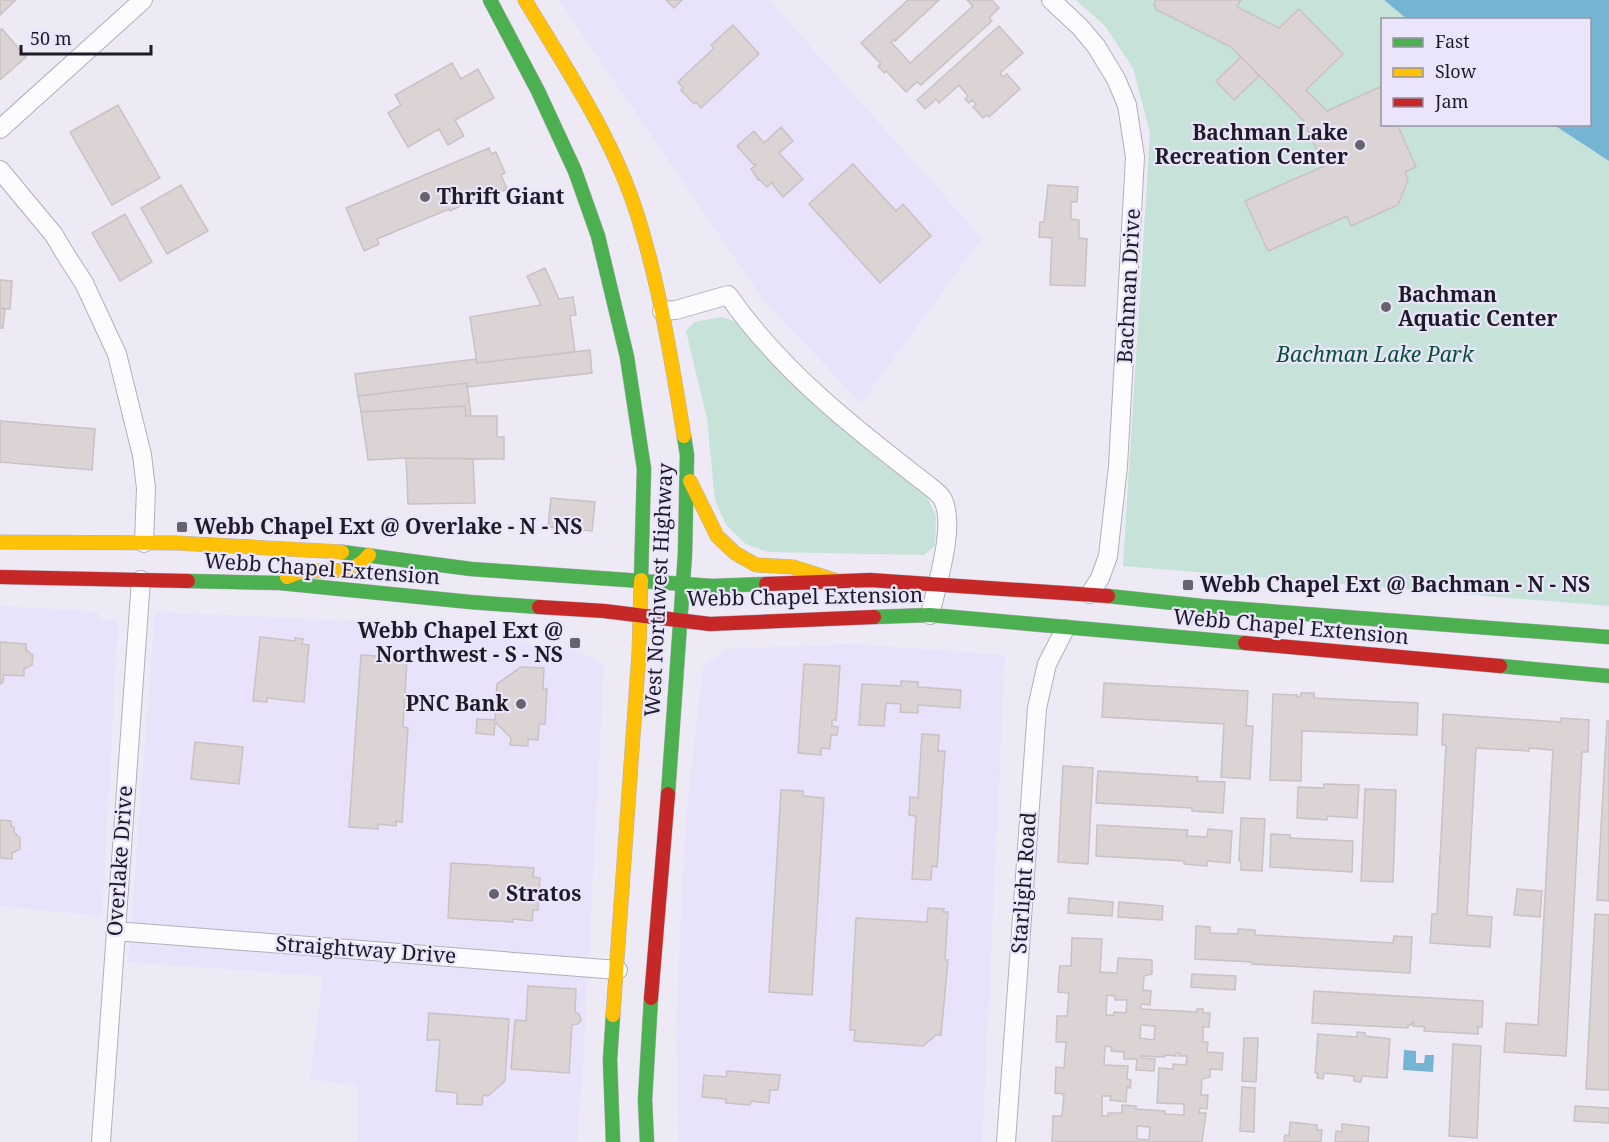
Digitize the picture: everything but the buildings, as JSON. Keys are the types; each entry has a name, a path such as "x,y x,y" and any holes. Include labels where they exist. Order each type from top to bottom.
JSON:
{"main road":[{"name":"West Northwest Highway","path":"490,0 538,91 578,178 598,236 618,314 635,398 644,469 640,615 618,970 610,1060 613,1142"},
{"name":"West Northwest Highway","path":"525,0 594,116 623,178 638,217 662,311 687,455 684,584 646,978 647,1142"},
{"path":"538,91 565,110"},
{"path":"604,174 623,178"},
{"path":"687,474 717,536 735,553 756,565 794,567 834,580"},
{"name":"Webb Chapel Extension","path":"0,542 143,548 323,550 471,569 712,586 870,580 1090,594 1202,606 1609,637"},
{"path":"280,583 295,571 313,568 352,570 366,561 369,555"},
{"name":"Webb Chapel Extension","path":"0,577 141,575 280,583 470,602 640,615 710,624 930,615 1609,676"},
{"path":"1065,628 1090,594"},
{"path":"1434,660 1438,624"},
{"path":"624,865 634,881"}],"street":[{"path":"0,129 143,0"},
{"name":"Bachman Drive","path":"1051,0 1080,27 1096,46 1116,79 1127,105 1135,157 1118,466 1108,556 1100,578 1090,594"},
{"path":"0,170 54,235 102,319 117,354 142,455 146,488 143,548"},
{"path":"662,311 728,295 744,318 785,364 831,408 942,498 948,517 944,556 930,615"},
{"name":"Overlake Drive","path":"101,1142 141,575"},
{"name":"Starlight Road","path":"1006,1142 1037,708 1047,664 1065,628"},
{"name":"Straightway Drive","path":"115,931 618,970"}],"shaded area":[{"path":"559,0 769,0 982,238 861,403 764,301"},
{"path":"0,606 99,612 98,619 118,621 102,916 0,906"},
{"path":"155,612 355,621 476,635 584,653 604,664 577,1142 357,1142 357,1086 310,1079 323,976 128,962"},
{"path":"852,644 1005,655 982,1142 679,1142 676,1026 686,817 703,667 726,649"}],"green space":[{"name":"Bachman Lake Park","path":"1076,0 1384,0 1406,18 1381,18 1381,126 1556,126 1609,161 1609,606 1123,566 1150,133 1133,68 1105,26"},
{"path":"722,317 737,322 794,386 861,445 927,496 936,517 935,546 924,555 768,552 746,544 726,525 715,500 707,419 686,331 694,322"}],"water":[{"path":"1384,0 1609,0 1609,161 1556,126 1591,126 1591,18 1406,18"},
{"path":"1404,1050 1416,1051 1416,1063 1424,1063 1425,1055 1434,1055 1433,1072 1403,1070"}],"traffic: fast":[{"path":"490,0 538,91 575,171 598,236 627,357 644,469 641,580"},
{"path":"668,794 685,554 687,455 684,436"},
{"path":"342,552 471,569 712,586 766,584"},
{"path":"188,581 280,583 539,607"},
{"path":"1108,596 1202,606 1609,637"},
{"path":"874,617 930,615 1245,643"},
{"path":"1500,666 1609,676"},
{"path":"647,1142 645,1100 651,998"},
{"path":"613,1015 610,1060 613,1142"}],"traffic: slow":[{"path":"525,0 603,133 628,188 646,244 659,298 684,436"},
{"path":"690,481 717,536 735,553 756,565 793,567 834,580"},
{"path":"0,542 177,543 342,552"},
{"path":"287,577 309,571 351,568 361,563 369,555"},
{"path":"613,1015 639,653 641,580"}],"traffic: jam":[{"path":"0,577 188,581"},
{"path":"766,584 870,580 1108,596"},
{"path":"539,607 604,611 710,624 874,617"},
{"path":"1245,643 1500,666"},
{"path":"651,998 668,794"}],"place":[{"name":"Bachman Lake Recreation Center","path":"1360,145"},
{"name":"Thrift Giant","path":"425,197"},
{"name":"Bachman Aquatic Center","path":"1386,307"},
{"name":"Webb Chapel Ext @ Overlake - N - NS","path":"182,527"},
{"name":"Webb Chapel Ext @ Bachman - N - NS","path":"1188,585"},
{"name":"Webb Chapel Ext @ Northwest - S - NS","path":"575,643"},
{"name":"PNC Bank","path":"521,704"},
{"name":"Stratos","path":"494,894"}]}
